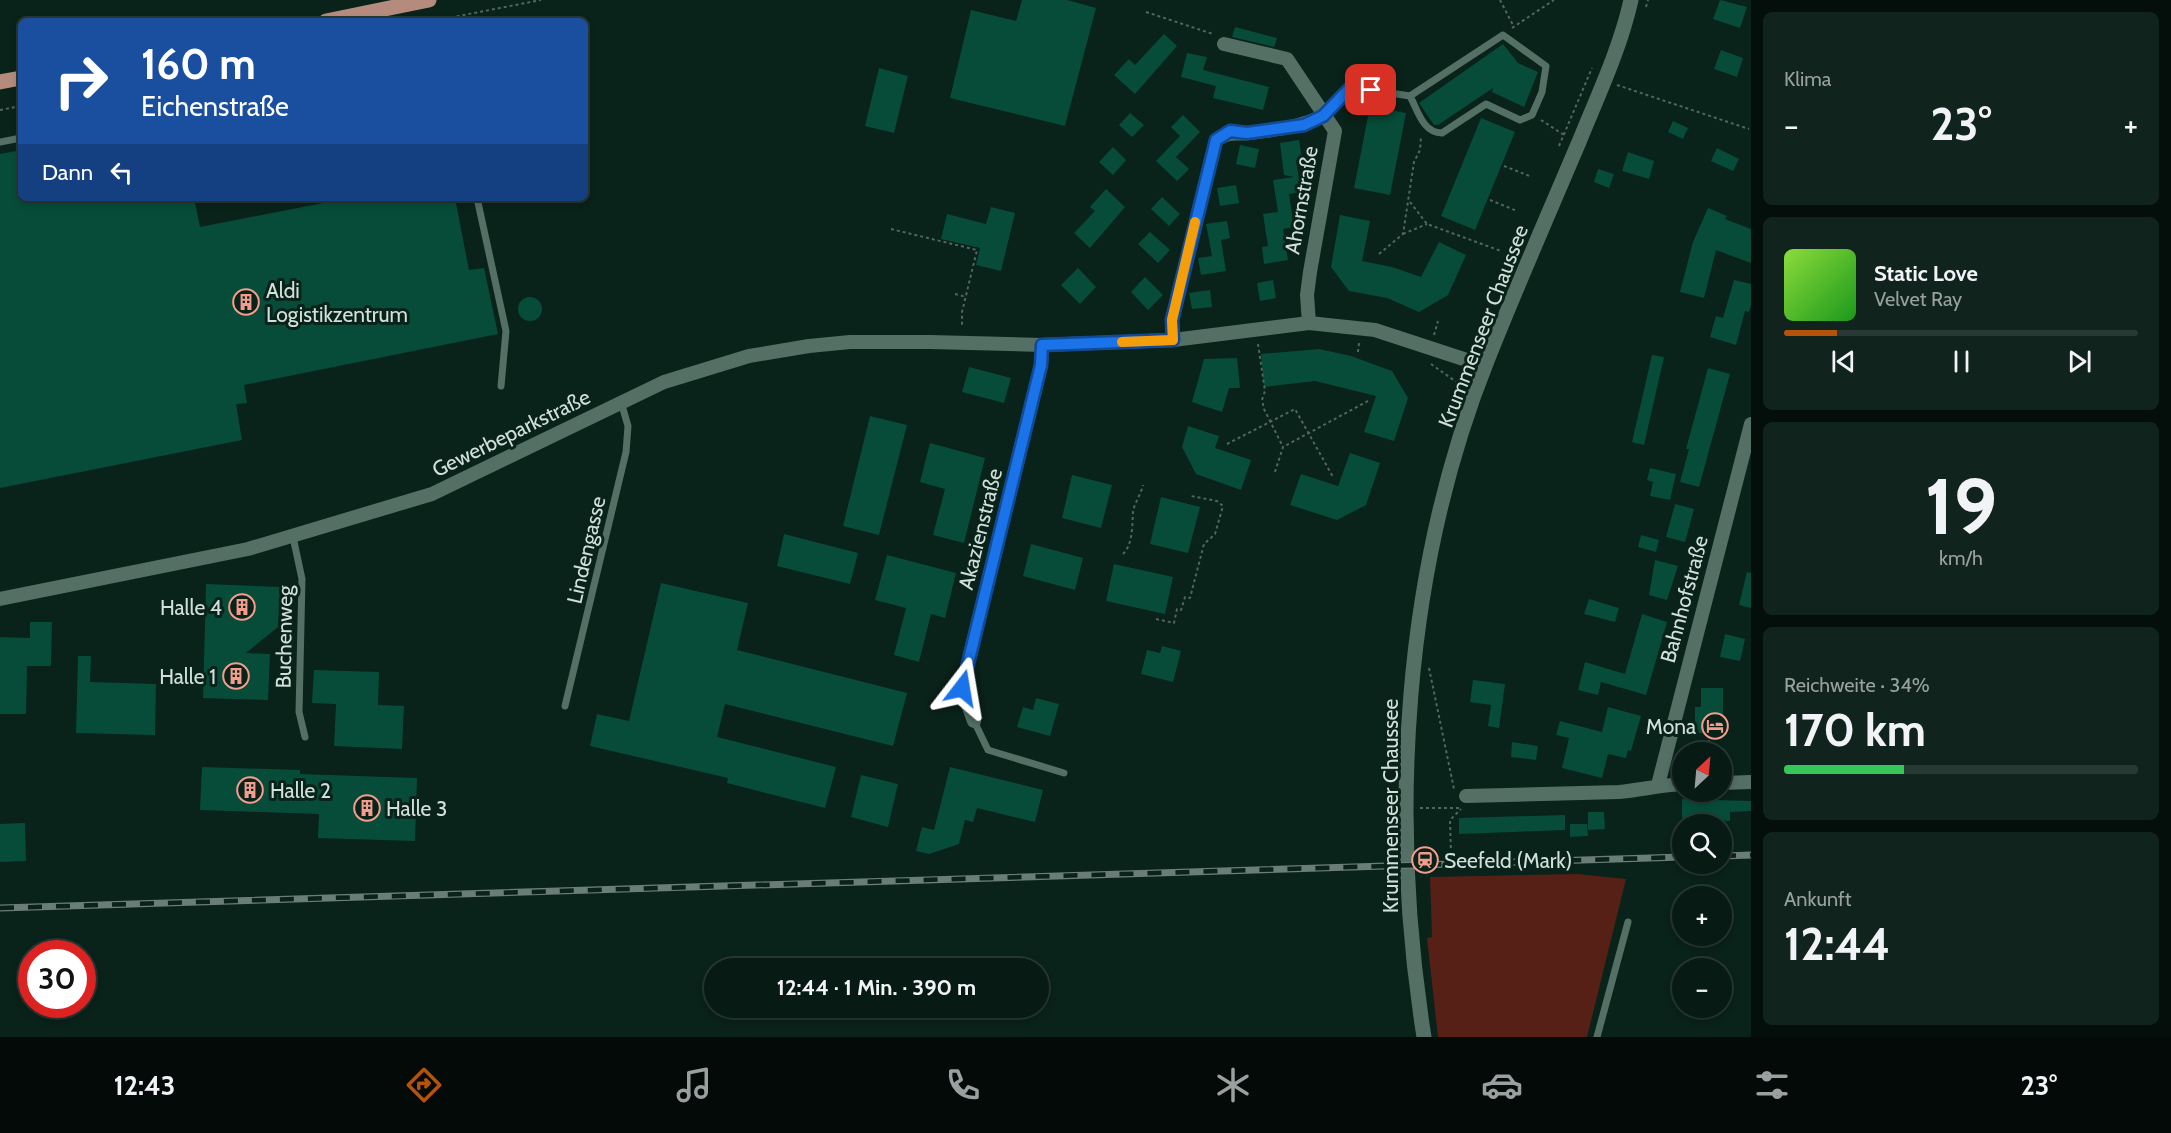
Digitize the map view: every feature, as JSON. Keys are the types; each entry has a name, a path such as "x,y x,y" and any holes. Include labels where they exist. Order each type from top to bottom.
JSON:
{"main road":[{"path":"341,18 429,0"},
{"name":"Krummenseer Chaussee","path":"1424,1037 1411,936 1412,815 1408,737 1421,616 1439,518 1485,366 1604,81 1625,27 1630,0"},
{"path":"0,82 18,79"}],"street":[{"name":"Ahornstraße","path":"1224,44 1287,59 1335,131 1310,272 1307,295 1309,323"},
{"path":"1173,340 1172,320 1216,140 1230,131 1247,133 1304,125 1323,116"},
{"name":"Gewerbeparkstraße","path":"0,599 182,563 293,537 432,494 664,382 707,367 809,346 930,342 1042,345 1173,340 1309,323 1375,330 1485,366"},
{"name":"Akazienstraße","path":"974,721 962,688 1041,365 1042,345"},
{"name":"Bahnhofstraße","path":"1658,785 1751,424"},
{"path":"1732,783 1751,782"},
{"path":"1464,802 1619,792 1672,784"}],"lane":[{"path":"1323,116 1351,87 1410,96 1503,35 1546,66 1542,92 1532,115 1520,120 1486,104 1442,133 1433,133 1426,127 1410,96"},
{"path":"0,142 18,139"},
{"path":"478,201 506,331 501,386"},
{"name":"Lindengasse","path":"565,706 626,453 628,426 621,402"},
{"name":"Buchenweg","path":"293,537 302,579 298,712 305,737"},
{"path":"974,721 988,750 1065,773"},
{"path":"1597,1037 1628,922"}],"path":[{"path":"448,18 541,0"},
{"path":"1500,0 1514,27"},
{"path":"1503,35 1554,0"},
{"path":"1645,10 1648,0"},
{"path":"1146,12 1210,31 1224,44"},
{"path":"1559,146 1592,68"},
{"path":"1618,75 1614,84 1749,129"},
{"path":"0,110 18,107"},
{"path":"1532,115 1564,135"},
{"path":"1403,234 1410,202 1414,162 1420,150 1422,130 1426,127"},
{"path":"1504,166 1532,177"},
{"path":"1490,200 1518,211"},
{"path":"1410,202 1428,224 1501,251"},
{"path":"1379,254 1403,234 1428,224"},
{"path":"891,229 977,250 962,326"},
{"path":"955,294 966,297"},
{"path":"1435,331 1438,321"},
{"path":"1257,329 1265,391 1262,400 1283,447 1275,472"},
{"path":"1283,447 1368,401"},
{"path":"1227,444 1295,409 1333,477"},
{"path":"1123,554 1128,549 1134,520 1133,512 1143,485"},
{"path":"1156,619 1174,622 1177,609 1182,610 1185,597 1190,598 1204,544 1215,534 1223,506 1217,501 1191,496"},
{"path":"1424,661 1433,679 1452,784 1464,802"},
{"path":"1412,815 1417,808 1464,802"},
{"path":"1451,854 1450,820 1464,802"}],"shaded area":[{"path":"1578,874 1626,879 1587,1037 1438,1037 1427,938 1432,937 1430,877"}],"building":[{"path":"1022,0 1067,0 1096,8 1065,126 950,98 971,10 1016,21"},
{"path":"1720,0 1747,7 1740,28 1713,19"},
{"path":"1235,27 1277,38 1274,47 1232,37"},
{"path":"1164,34 1177,46 1135,94 1114,75 1129,59 1135,65"},
{"path":"1503,44 1518,63 1538,72 1524,107 1492,92 1493,88 1438,125 1434,125 1419,103"},
{"path":"1721,50 1743,58 1737,77 1714,69"},
{"path":"1187,53 1207,57 1203,70 1269,87 1263,110 1213,98 1216,86 1181,77"},
{"path":"879,68 908,76 894,133 865,126"},
{"path":"1370,106 1406,113 1390,195 1354,188"},
{"path":"1130,113 1144,125 1132,137 1119,125"},
{"path":"1183,115 1200,132 1176,157 1189,169 1177,181 1156,161 1180,136 1171,127"},
{"path":"1481,118 1515,132 1475,230 1441,216"},
{"path":"1673,121 1688,128 1683,139 1668,132"},
{"path":"1299,140 1302,159 1296,160 1301,192 1289,194 1294,227 1283,229 1288,260 1264,264 1262,247 1268,246 1263,214 1278,212 1273,180 1294,177 1284,175 1280,143"},
{"path":"1240,145 1259,149 1255,168 1236,164"},
{"path":"1113,147 1126,160 1113,175 1099,162"},
{"path":"1717,148 1739,159 1733,171 1711,161"},
{"name":"Aldi Logistikzentrum","path":"18,151 18,201 195,201 200,227 334,201 456,201 469,270 484,268 498,334 244,385 247,403 236,404 242,440 0,488 0,154"},
{"path":"1628,152 1654,161 1649,179 1622,171"},
{"path":"1598,169 1614,174 1609,188 1594,182"},
{"path":"1236,185 1239,203 1220,206 1217,188"},
{"path":"1106,189 1125,207 1090,248 1074,233 1095,211 1090,207"},
{"path":"1162,197 1180,214 1169,226 1151,209"},
{"path":"991,207 1015,213 1001,271 976,265 980,248 941,239 947,214 986,224"},
{"path":"1708,208 1727,216 1725,219 1751,229 1751,263 1716,250 1704,298 1680,292 1693,242"},
{"path":"1340,215 1370,221 1362,261 1392,267 1421,277 1439,242 1466,255 1448,295 1419,312 1387,298 1349,291 1331,267"},
{"path":"1227,221 1230,238 1221,240 1226,271 1201,275 1198,258 1212,256 1206,224"},
{"path":"1150,232 1170,250 1158,263 1138,244"},
{"path":"1078,268 1096,287 1080,304 1061,285"},
{"path":"1145,277 1163,295 1148,310 1131,292"},
{"path":"1273,280 1276,298 1260,301 1257,283"},
{"path":"1734,280 1751,284 1751,305 1749,312 1745,311 1736,345 1710,337 1716,316 1723,318"},
{"path":"1210,290 1212,307 1192,309 1189,293"},
{"path":"530,297 535,298 541,304 541,314 535,320 530,321 525,320 519,314 518,309 519,304 525,298"},
{"path":"1319,349 1351,356 1392,371 1408,398 1394,441 1364,432 1376,396 1315,381 1264,387 1261,354"},
{"path":"1652,355 1664,357 1644,445 1632,442"},
{"path":"1237,358 1240,388 1229,388 1222,412 1192,402 1204,359"},
{"path":"969,367 1011,378 1004,403 962,392"},
{"path":"1708,368 1730,374 1699,487 1680,482 1689,449 1686,449"},
{"path":"870,416 907,425 879,535 843,526"},
{"path":"1188,426 1219,436 1215,448 1251,460 1241,490 1196,474 1182,447"},
{"path":"930,443 985,458 964,543 933,535 945,489 920,482"},
{"path":"1350,453 1380,463 1366,505 1337,520 1290,505 1301,474 1338,486"},
{"path":"1650,468 1676,474 1670,500 1650,496 1653,482 1647,480"},
{"path":"1072,475 1112,485 1101,528 1062,518"},
{"path":"1161,497 1200,507 1188,553 1150,544"},
{"path":"1675,504 1694,509 1685,542 1666,537"},
{"path":"784,534 858,553 850,584 777,566"},
{"path":"1641,535 1659,540 1656,552 1638,547"},
{"path":"1031,544 1083,558 1075,590 1023,576"},
{"path":"887,555 956,573 945,618 931,614 919,662 894,655 906,608 875,600"},
{"path":"1655,560 1678,566 1667,600 1649,595"},
{"path":"1114,564 1173,577 1165,614 1106,601"},
{"path":"1747,572 1751,573 1751,608 1739,605"},
{"path":"661,583 748,603 737,650 907,693 893,746 725,704 717,737 836,767 825,808 727,783 728,778 590,746 597,714 629,721"},
{"path":"206,584 280,587 278,627 246,653 270,654 268,700 203,698"},
{"path":"1589,599 1619,608 1615,622 1584,614"},
{"path":"1642,614 1667,622 1646,695 1601,682 1598,695 1578,690 1585,662 1625,674"},
{"path":"30,622 52,622 51,666 27,666 26,714 0,714 0,637 30,638"},
{"path":"1725,634 1745,639 1740,661 1720,657"},
{"path":"1162,646 1181,651 1173,682 1141,674 1147,650 1160,653"},
{"path":"78,656 91,656 90,682 156,684 155,735 76,733"},
{"path":"314,670 379,672 378,705 404,706 402,749 334,746 336,704 312,703"},
{"path":"1473,680 1505,684 1499,728 1488,726 1491,705 1470,702"},
{"path":"1701,688 1723,688 1723,733 1695,733 1695,707 1701,707"},
{"path":"1036,698 1059,704 1050,736 1017,727 1023,707 1033,710"},
{"path":"1608,707 1641,716 1631,751 1628,750 1626,758 1608,754 1602,778 1562,768 1569,738 1556,735 1560,721 1602,732"},
{"path":"1512,742 1538,746 1536,760 1511,757"},
{"path":"202,767 300,770 300,774 417,778 415,841 318,838 319,814 200,810"},
{"path":"950,767 1043,790 1035,822 977,808 973,822 965,820 959,844 929,854 916,851 922,827 934,830"},
{"path":"861,775 898,784 888,827 851,817"},
{"path":"1751,801 1751,811 1730,812 1730,814 1682,814 1682,802"},
{"path":"1588,812 1604,812 1605,829 1588,830"},
{"path":"1565,815 1565,830 1459,834 1459,818"},
{"path":"25,823 26,861 0,862 0,824"},
{"path":"1570,824 1587,824 1588,836 1570,837"}],"railway":[{"path":"1732,856 1751,855"},
{"path":"0,908 1672,857"}],"slow traffic":[{"path":"1122,342 1173,340 1172,320 1195,222"}],"place":[{"name":"Aldi Logistikzentrum","path":"246,302"},
{"name":"Halle 4","path":"242,607"},
{"name":"Halle 1","path":"236,676"},
{"name":"Mona","path":"1715,726"},
{"name":"Halle 2","path":"250,790"},
{"name":"Halle 3","path":"367,808"},
{"name":"Seefeld (Mark)","path":"1425,860"}],"route":[{"path":"962,688 1021,451 1041,365 1042,345 1173,340 1172,320 1216,140 1230,131 1247,133 1304,125 1323,116 1351,87 1371,90"}]}
